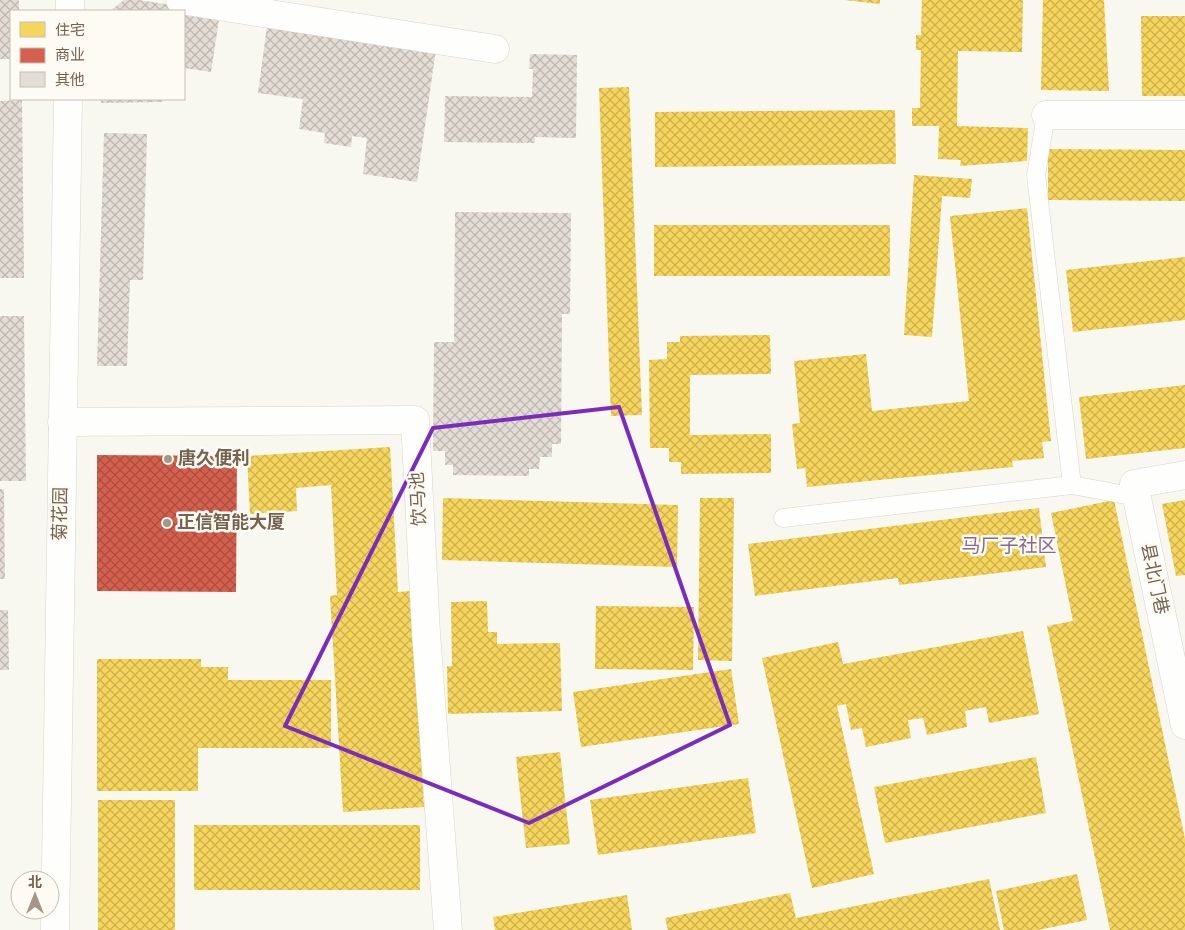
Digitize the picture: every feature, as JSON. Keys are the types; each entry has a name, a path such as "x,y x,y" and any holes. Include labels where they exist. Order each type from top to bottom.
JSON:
{"street":[{"path":"180,0 495,49"},
{"name":"菊花园","path":"55,930 68,100"},
{"path":"1046,115 1185,115"},
{"name":"饮马池","path":"62,422 415,420 426,633 448,930"},
{"path":"1136,497 1134,484 1185,475"},
{"name":"县北门巷","path":"1136,497 1185,725"}],"lane":[{"path":"1046,115 1036,175 1072,485"},
{"path":"783,518 1072,485 1136,497"}],"highlighted area":[{"path":"619,407 730,725 529,823 285,726 433,428"}],"building: 住宅":[{"path":"844,0 880,0 880,4"},
{"path":"922,0 1023,0 1022,52 958,51 957,126 1028,128 1027,161 960,166 961,160 938,159 939,126 912,126 912,108 920,108 921,50 916,50 916,35 921,35"},
{"path":"1043,0 1104,0 1109,91 1041,90"},
{"path":"1141,16 1185,16 1185,96 1142,96"},
{"path":"629,87 642,415 611,416 599,88"},
{"path":"895,110 896,164 655,167 655,112"},
{"path":"1048,149 1185,150 1185,201 1048,200"},
{"path":"914,175 972,179 970,198 942,196 932,337 904,335"},
{"path":"1027,208 1051,441 1042,442 1044,458 1012,461 1013,467 807,487 805,468 797,469 792,424 800,423 794,361 866,354 872,411 969,401 950,216"},
{"path":"654,225 890,225 890,276 654,276"},
{"path":"1185,257 1185,320 1073,332 1066,270"},
{"path":"770,335 771,374 690,375 690,435 771,434 771,473 681,474 681,462 669,462 669,448 650,448 649,360 667,359 667,342 680,342 680,336"},
{"path":"1185,385 1185,448 1086,459 1079,397"},
{"path":"390,447 398,592 411,591 424,807 343,812 330,596 337,595 331,485 296,488 297,511 250,514 247,456"},
{"path":"443,498 678,505 677,567 442,560"},
{"path":"700,498 734,498 732,661 698,660"},
{"path":"1114,500 1185,839 1185,930 1110,930 1047,626 1073,621 1051,513"},
{"path":"1185,500 1185,575 1176,576 1162,504"},
{"path":"1039,508 1046,567 899,585 898,578 755,596 748,544"},
{"path":"487,601 488,632 497,632 497,644 560,643 562,711 448,714 447,666 452,666 451,602"},
{"path":"596,606 694,607 693,670 595,669"},
{"path":"1023,631 1039,714 989,723 986,707 965,711 967,727 927,735 923,718 908,720 911,738 866,747 862,728 851,730 846,704 837,706 874,874 812,888 762,658 838,642 843,664"},
{"path":"97,659 201,659 201,667 228,667 228,680 331,680 331,748 198,748 198,791 97,791"},
{"path":"731,669 739,724 581,747 573,692"},
{"path":"560,752 570,844 526,848 516,757"},
{"path":"1036,757 1046,813 885,843 874,787"},
{"path":"748,778 756,833 598,855 590,800"},
{"path":"98,800 175,800 175,930 98,930"},
{"path":"194,825 420,825 420,890 194,890"},
{"path":"1077,874 1087,920 1038,930 1004,930 996,891"},
{"path":"989,879 1000,930 668,930 665,918 790,893 796,918"},
{"path":"627,895 632,930 495,930 493,917"}],"building: 商业":[{"name":"正信智能大厦","path":"97,455 237,456 236,592 97,591"}],"building: 其他":[{"path":"0,0 19,0 19,10 10,10 10,59 0,59"},
{"path":"124,0 139,0 220,13 211,72 185,68 185,10 111,10"},
{"path":"267,26 436,49 417,182 363,174 367,138 352,136 351,147 324,143 325,133 299,129 303,99 258,93"},
{"path":"530,54 577,55 576,138 535,137 535,143 444,142 445,96 532,97 533,69 529,69"},
{"path":"22,100 24,278 0,278 0,101"},
{"path":"101,100 162,100 162,102 101,103"},
{"path":"104,133 147,134 143,280 130,280 127,366 97,366"},
{"path":"455,212 571,213 570,314 562,314 561,444 552,444 552,457 540,457 539,469 529,469 529,476 453,475 453,465 445,465 445,451 433,451 434,342 454,342"},
{"path":"0,316 24,316 26,481 0,481"},
{"path":"0,489 4,489 5,579 0,579"},
{"path":"0,610 8,610 9,670 0,670"}],"place":[{"name":"唐久便利","path":"168,459"},
{"name":"正信智能大厦","path":"167,523"}],"district":[{"name":"马厂子社区","path":"1009,546"}]}
